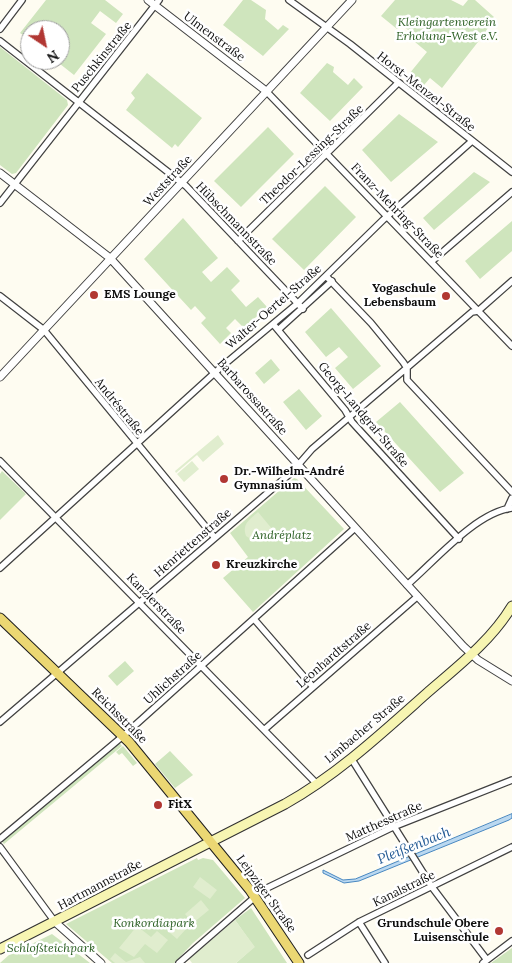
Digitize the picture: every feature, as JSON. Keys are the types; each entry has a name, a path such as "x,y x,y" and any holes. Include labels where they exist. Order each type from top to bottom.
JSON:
{"main road":[{"name":"Limbacher Straße","path":"210,841 285,804 317,784 351,758 471,654 496,629 512,606"},
{"name":"Reichsstraße","path":"0,618 123,736 210,841"},
{"name":"Leipziger Straße","path":"210,841 255,897 299,963"},
{"name":"Hartmannstraße","path":"0,949 210,841"}],"street":[{"path":"0,29 22,0"},
{"name":"Ulmenstraße","path":"148,0 157,3 266,91"},
{"name":"Horst-Menzel-Straße","path":"289,0 512,172"},
{"name":"Weststraße","path":"0,377 352,0"},
{"name":"Puschkinstraße","path":"0,203 157,3"},
{"name":"Hübschmannstraße","path":"0,41 182,182 303,309"},
{"name":"Theodor-Lessing-Straße","path":"238,241 398,83"},
{"name":"Franz-Mehring-Straße","path":"266,91 328,153 512,346"},
{"name":"Walter-Oertel-Straße","path":"0,568 215,373 298,303 388,216 472,141"},
{"name":"Barbarossastraße","path":"0,172 110,258 471,654 512,681"},
{"path":"431,262 512,192"},
{"path":"326,276 371,323 407,368 407,380 512,492"},
{"name":"Walter-Oertel-Straße","path":"278,330 332,281"},
{"name":"Henriettenstraße","path":"0,722 215,538 349,416 472,312 478,310 512,281"},
{"name":"Andréstraße","path":"0,296 44,330 215,538"},
{"name":"Georg-Landgraf-Straße","path":"273,324 349,416 458,539"},
{"name":"Kanzlerstraße","path":"0,461 317,784"},
{"path":"407,585 458,539 484,519 510,508 512,498"},
{"name":"Uhlichstraße","path":"0,839 123,736 355,528"},
{"name":"Leonhardtstraße","path":"264,729 418,596"},
{"path":"254,619 313,687"},
{"path":"351,758 411,855 485,962 512,941"},
{"name":"Matthesstraße","path":"267,888 393,826 512,780"},
{"path":"0,846 55,922 101,963"},
{"name":"Kanalstraße","path":"308,955 359,922 512,847"},
{"path":"179,963 255,897"},
{"path":"359,922 385,963"}],"green space":[{"path":"46,0 105,0 123,14 116,23 100,11 91,23 106,34 74,75 68,70 70,70 70,20 30,20"},
{"path":"243,0 251,0 266,10 265,19 278,30 283,25 289,29 263,56 223,25"},
{"name":"Kleingartenverein Erholung-West e.V.","path":"395,0 451,0 463,6 468,0 475,0 494,17 485,33 442,88 430,78 419,91 405,79 427,52 415,42 418,37 401,25 397,29 381,16"},
{"path":"0,47 20,63 20,70 29,70 67,100 68,105 16,173 12,174 0,165"},
{"path":"327,63 334,67 333,72 348,85 354,78 363,87 330,121 300,93"},
{"path":"147,73 202,118 178,147 175,144 172,148 126,110 135,98 131,93"},
{"path":"399,114 438,142 391,182 362,150"},
{"path":"268,127 294,154 241,207 214,181"},
{"path":"474,172 490,182 434,230 423,218"},
{"path":"325,186 356,217 304,270 272,239"},
{"path":"183,218 218,258 202,272 211,282 227,267 240,281 231,290 246,307 258,297 267,307 244,328 235,319 226,328 231,333 220,344 201,323 206,318 195,306 191,310 144,259"},
{"path":"512,221 512,251 480,279 465,261"},
{"path":"331,308 381,366 353,389 335,368 348,357 339,347 326,357 305,332"},
{"path":"271,359 280,370 264,384 255,373"},
{"path":"299,389 322,416 306,430 283,402"},
{"path":"400,402 464,473 440,492 376,422"},
{"path":"218,435 224,444 203,462 197,455 176,473 175,471"},
{"path":"192,461 199,469 184,482 177,474"},
{"path":"2,471 26,494 0,520 0,474"},
{"name":"Andréplatz","path":"294,478 344,529 253,612 223,578 248,557 230,533"},
{"path":"258,512 273,530 259,540 254,541 246,536 245,528 247,522"},
{"path":"125,661 134,671 117,686 108,676"},
{"path":"119,742 122,746 4,844 2,841"},
{"path":"123,746 137,763 133,766 122,753 119,755 116,752"},
{"path":"170,751 193,775 175,788 155,764"},
{"name":"Konkordiapark","path":"197,858 198,860 203,858 213,860 245,898 193,943 174,963 112,963 66,924"},
{"path":"200,877 217,890 210,899 193,887"},
{"path":"201,900 209,910 193,923 185,914"},
{"path":"251,908 287,963 236,963 254,947 235,920"},
{"path":"235,920 255,947 236,963 192,963 189,959"},
{"path":"180,922 187,928 177,939 170,933"},
{"path":"137,926 151,937 157,931 168,940 157,953 145,944 134,957 119,948"},
{"name":"Schloßteichpark","path":"52,934 90,963 0,963 9,955"},
{"path":"512,948 512,963 491,963"},
{"path":"115,953 126,962 140,957 145,963 115,963 110,959"}],"water":[{"path":"512,814 512,818 509,820 359,881 344,883 323,873 323,870 343,880 355,879"}],"place":[{"name":"EMS Lounge","path":"94,295"},
{"name":"Yogaschule Lebensbaum","path":"446,296"},
{"name":"Dr.-Wilhelm-André Gymnasium","path":"224,479"},
{"name":"Kreuzkirche","path":"216,565"},
{"name":"FitX","path":"158,805"},
{"name":"Grundschule Obere Luisenschule","path":"499,931"}],"water label":[{"name":"Pleißenbach","path":"414,846"}]}
